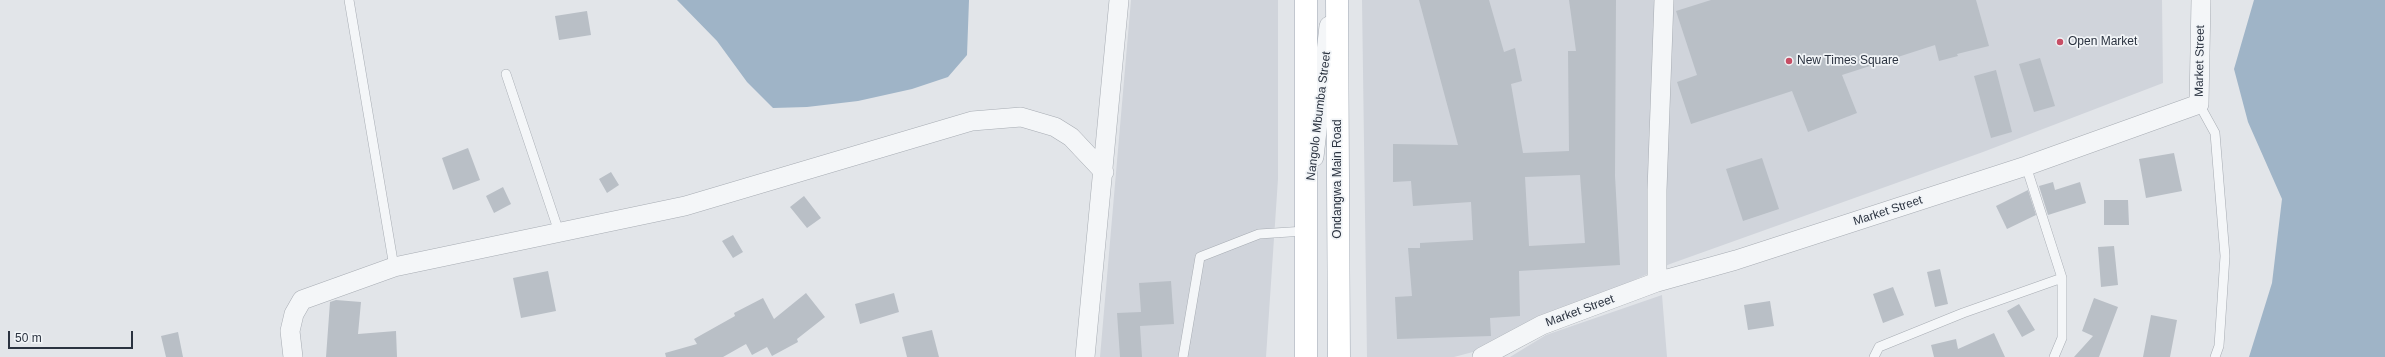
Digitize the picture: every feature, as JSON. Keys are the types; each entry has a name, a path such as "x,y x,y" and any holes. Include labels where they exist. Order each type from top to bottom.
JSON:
{"main road":[{"path":"1306,0 1306,357"},
{"name":"Ondangwa Main Road","path":"1337,0 1340,354"}],"street":[{"path":"1085,357 1104,172 1119,0"},
{"name":"Nangolo Mbumba Street","path":"1305,231 1332,0"},
{"path":"1657,282 1657,190 1664,0"},
{"name":"Market Street","path":"1482,357 1542,325 1657,282 1736,260 2026,166 2199,104 2200,0"},
{"path":"293,357 290,331 294,314 302,300 394,267 685,206 972,121 1021,117 1055,127 1071,137 1104,172"}],"lane":[{"path":"349,0 394,267"},
{"path":"506,74 559,232"},
{"path":"2199,104 2215,133 2225,256 2219,346 2215,357"},
{"path":"2026,166 2062,278 2062,338 2054,357"},
{"path":"1184,357 1200,258 1259,234 1305,231"},
{"path":"1874,357 1879,347 1963,313 2062,278"}],"shaded area":[{"path":"1131,0 1278,0 1278,179 1266,357 1100,357"},
{"path":"1362,0 2162,0 2163,83 1983,152 1670,264 1473,352 1454,357 1367,357"},
{"path":"1662,295 1667,357 1510,357 1546,335"}],"water":[{"path":"677,0 969,0 967,55 948,77 912,89 858,101 807,107 773,108 747,82 717,41"},
{"path":"2254,0 2385,0 2385,357 2249,357 2272,283 2282,199 2248,122 2234,69"}],"building":[{"path":"1419,0 1489,0 1504,52 1515,48 1522,81 1511,84 1523,153 1569,151 1568,51 1576,51 1569,0 1616,0 1615,176 1620,265 1519,271 1520,316 1490,318 1491,336 1397,339 1395,297 1412,296 1408,248 1420,248 1420,243 1473,240 1471,202 1413,206 1411,181 1393,182 1393,144 1458,145","holes":["1580,175 1585,243 1529,246 1525,177"]},
{"name":"New Times Square","path":"1711,0 1976,0 1989,46 1957,54 1958,56 1939,61 1935,45 1842,75 1857,113 1808,132 1792,91 1691,124 1677,82 1697,75 1676,11"},
{"path":"587,11 591,35 559,40 555,16"},
{"path":"2040,58 2055,106 2034,112 2019,64"},
{"path":"1996,70 2012,132 1991,138 1974,76"},
{"path":"468,148 480,180 453,190 442,158"},
{"path":"2174,153 2182,191 2146,198 2139,159"},
{"path":"1762,158 1779,209 1743,221 1726,169"},
{"path":"611,172 619,185 607,193 599,179"},
{"path":"2053,182 2055,190 2080,182 2086,203 2048,215 2039,186"},
{"path":"503,187 511,204 494,213 486,196"},
{"path":"2028,190 2036,215 2007,229 1996,206"},
{"path":"804,196 821,218 807,228 790,207"},
{"path":"2104,200 2128,200 2129,225 2104,225"},
{"path":"733,235 743,252 733,258 722,241"},
{"path":"2114,246 2118,285 2101,287 2098,247"},
{"path":"1940,269 1948,304 1935,307 1927,272"},
{"path":"548,271 556,311 521,318 513,278"},
{"path":"1171,281 1174,324 1140,326 1142,357 1120,357 1117,313 1141,312 1139,283"},
{"path":"1893,287 1904,315 1883,323 1873,294"},
{"path":"806,293 825,317 797,339 798,342 772,356 767,347 752,355 746,344 723,357 666,357 665,353 697,344 694,339 735,316 734,313 763,298 774,319"},
{"path":"894,293 899,312 860,324 855,304"},
{"path":"2094,298 2118,307 2099,357 2074,357 2093,336 2082,331"},
{"path":"336,300 361,302 358,334 396,331 397,357 326,357 330,302"},
{"path":"1770,301 1774,326 1748,330 1744,305"},
{"path":"2019,304 2035,330 2022,337 2007,311"},
{"path":"2151,315 2177,320 2170,357 2143,357"},
{"path":"932,330 939,357 907,357 902,337"},
{"path":"178,332 183,357 166,357 161,336"},
{"path":"1994,333 2005,357 1934,357 1931,345 1956,339 1958,349"}],"place":[{"name":"Open Market","path":"2060,42"},
{"name":"New Times Square","path":"1789,61"}]}
